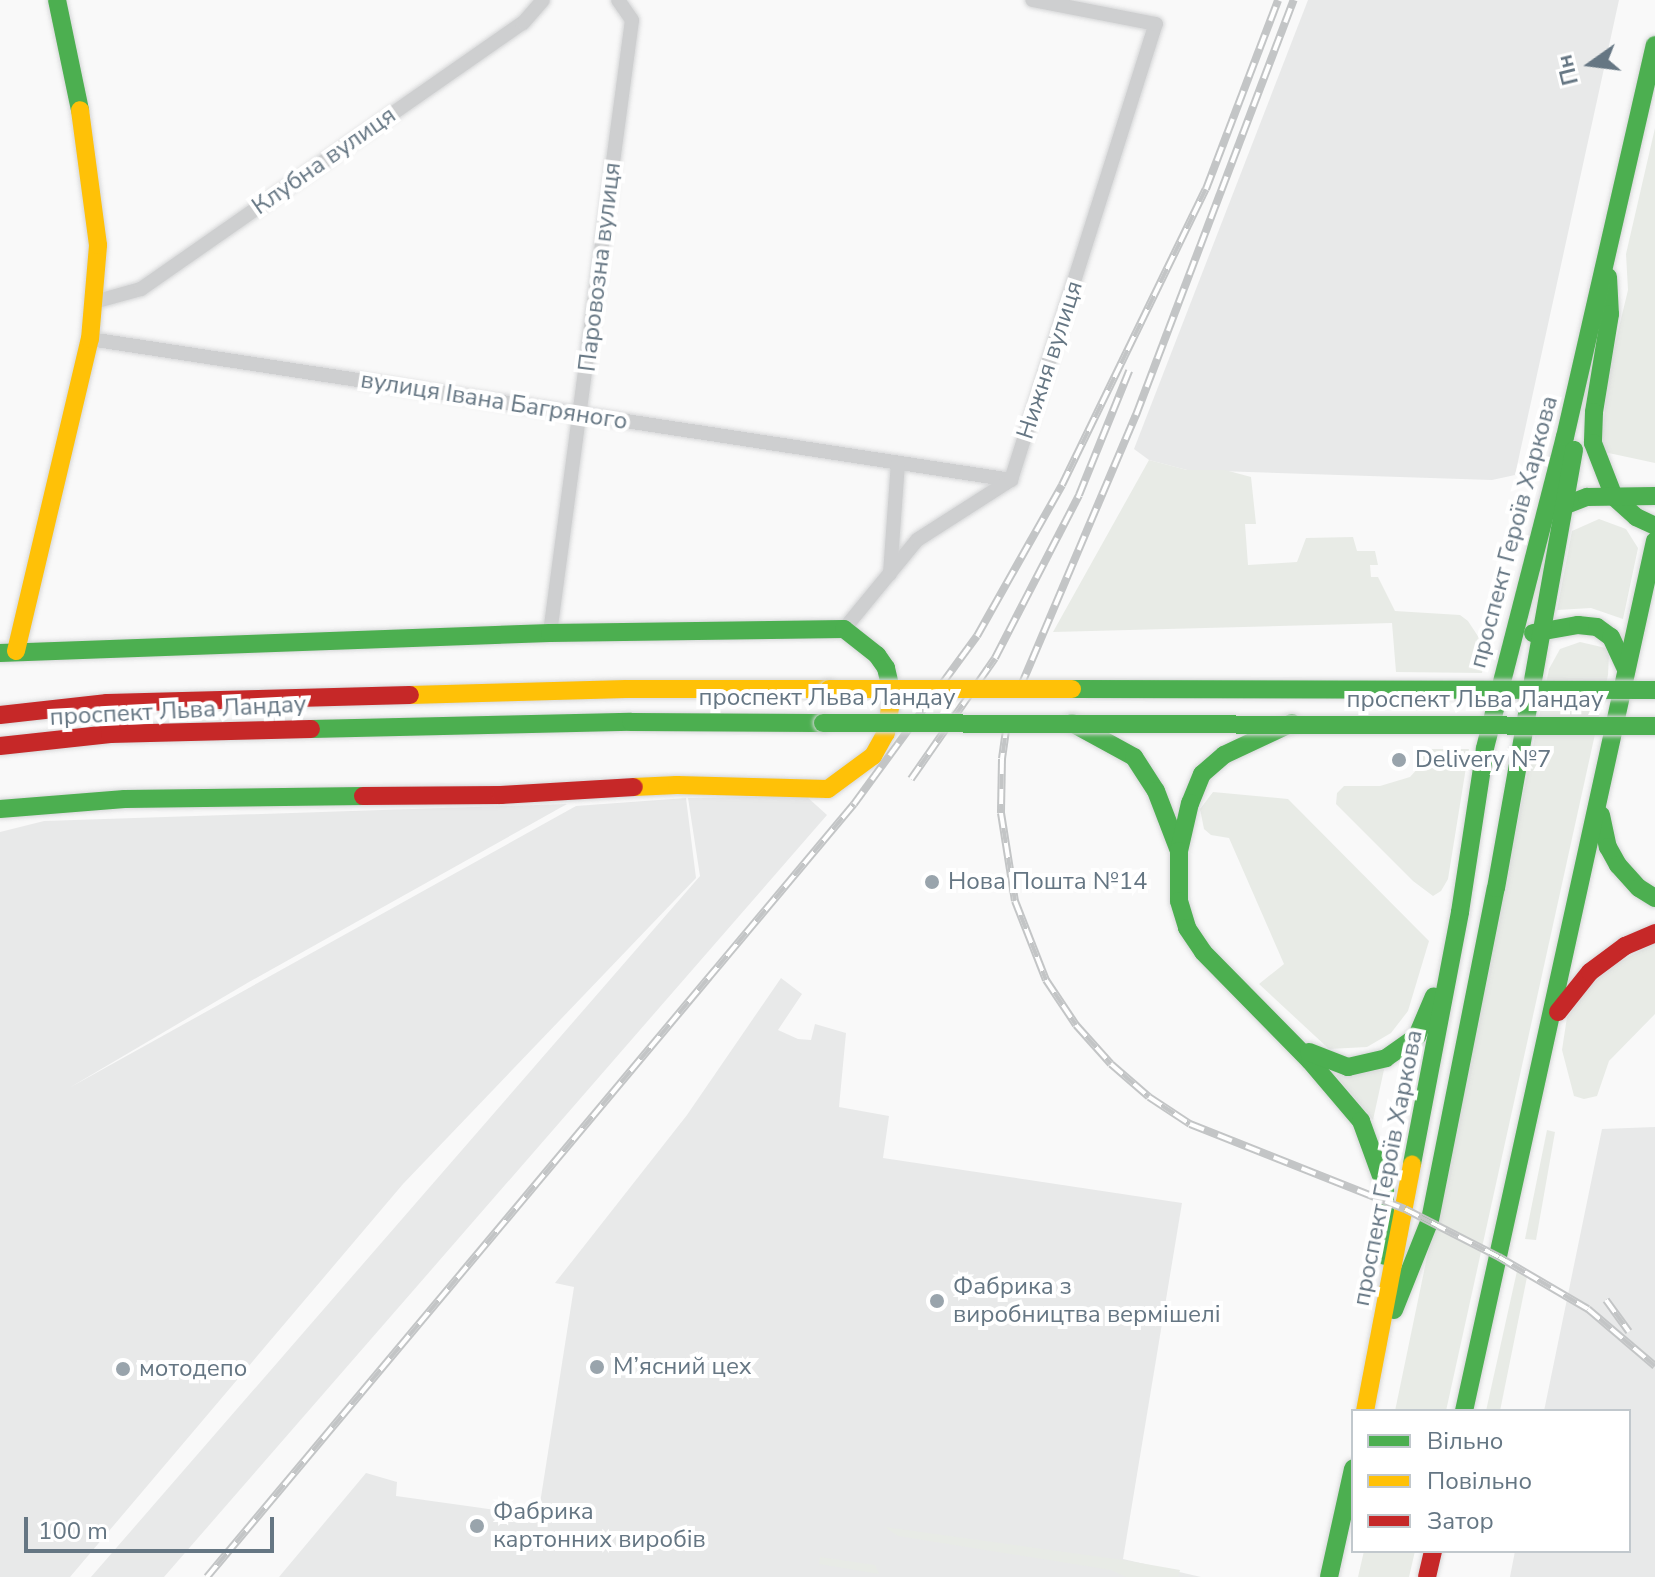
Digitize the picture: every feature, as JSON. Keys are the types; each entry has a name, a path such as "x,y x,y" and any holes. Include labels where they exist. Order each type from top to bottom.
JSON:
{"main road":[{"path":"0,809 125,799 501,795 677,785 828,789 873,756 886,733 892,706 886,668 866,644 844,629 550,633 8,652 90,339 94,302 98,245 85,135 57,0"},
{"name":"проспект Героїв Харкова","path":"1365,1409 1460,912 1485,748 1541,531 1655,45"},
{"path":"1606,262 1610,314 1592,427 1597,459 1617,500 1636,517 1655,526"},
{"path":"1379,1342 1430,1220 1496,888 1601,320 1606,262"},
{"path":"1541,531 1565,510 1655,496"},
{"path":"1617,500 1655,503"},
{"path":"1464,1409 1551,1026 1625,667 1655,541"},
{"path":"1503,670 1520,641 1543,630 1587,625 1604,631 1616,643 1625,667"},
{"path":"1537,663 1554,636 1569,626"},
{"name":"проспект Льва Ландау","path":"0,715 107,703 626,689 1655,690"},
{"name":"проспект Льва Ландау","path":"0,746 110,734 599,723 1655,726"},
{"path":"1072,723 1134,757 1156,791 1179,851"},
{"path":"1292,723 1224,755 1208,767 1190,803 1179,851 1179,901 1194,941 1292,1041 1354,1111 1378,1160 1387,1216 1379,1342"},
{"path":"1600,797 1604,834 1613,856 1631,881 1655,898"},
{"path":"1292,1041 1325,1060 1348,1067 1377,1063 1410,1044 1427,1017 1460,912"},
{"path":"1551,1026 1566,998 1590,972 1625,946 1655,933"},
{"path":"1329,1577 1351,1478"},
{"path":"1427,1577 1433,1553"}],"street":[{"name":"Клубна вулиця","path":"94,302 141,289 523,23 543,0"},
{"name":"Паровозна вулиця","path":"550,633 632,20 618,0"},
{"name":"Нижня вулиця","path":"1011,480 1156,24 1032,0"},
{"name":"вулиця Івана Багряного","path":"90,339 1011,480"},
{"path":"890,574 898,463"},
{"path":"844,629 917,540 1011,480"}],"shaded area":[{"path":"1308,0 1619,0 1515,475 1492,480 1187,470 1149,460 1134,449"},
{"path":"1655,128 1655,463 1604,452 1602,442 1608,373 1628,290 1626,254"},
{"path":"1149,460 1187,470 1225,470 1251,477 1256,524 1245,524 1248,565 1297,562 1306,538 1353,537 1357,551 1375,551 1378,565 1370,565 1371,577 1378,577 1395,611 1460,615 1468,621 1485,647 1482,673 1396,672 1392,623 1053,632"},
{"path":"1599,519 1626,529 1638,548 1623,619 1591,608 1557,610 1572,531"},
{"path":"1580,642 1606,648 1609,655 1608,675 1446,1409 1395,1409 1549,669 1560,649"},
{"path":"1421,749 1469,749 1448,879 1441,891 1433,896 1413,881 1336,804 1337,793 1344,786 1380,786 1410,777 1419,767"},
{"path":"1213,792 1288,799 1429,941 1408,1011 1391,1033 1367,1047 1329,1049 1259,984 1284,964 1229,838 1211,835 1204,829 1200,809"},
{"path":"806,796 827,815 164,1577 91,1577 700,876 688,798"},
{"path":"686,798 696,878 403,1184 70,1577 0,1577 0,832 44,821 567,804 249,982 69,1088 576,806"},
{"path":"1655,943 1655,1014 1609,1061 1597,1096 1584,1099 1574,1096 1562,1050 1567,1017 1593,982 1619,962"},
{"path":"781,978 802,994 778,1030 798,1039 811,1040 815,1024 846,1033 839,1107 889,1116 883,1158 1182,1203 1123,1559 1201,1577 279,1577 366,1473 397,1482 396,1496 538,1516 574,1287 555,1283 687,1115"},
{"path":"1385,1065 1373,1120 1336,1076 1340,1071"},
{"path":"1655,1127 1655,1577 1510,1577 1515,1553 1631,1553 1631,1409 1544,1409 1602,1129"},
{"path":"1547,1130 1555,1132 1536,1240 1525,1239"},
{"path":"1517,1271 1527,1277 1500,1409 1486,1409"},
{"path":"885,1527 1180,1570 1178,1577 1126,1577 1111,1570 898,1536"},
{"path":"1364,1553 1415,1553 1409,1577 1358,1577"},
{"path":"820,1557 875,1565 879,1574 819,1564"}],"railway":[{"path":"207,1577 854,804 977,636 1062,485 1206,189 1278,0"},
{"path":"1020,688 1136,415 1294,0"},
{"path":"911,779 995,658 1079,495 1129,371"},
{"path":"1007,723 1002,759 1001,813 1015,901 1046,980 1076,1025 1111,1064 1149,1097 1190,1124 1405,1209 1499,1257 1588,1309 1655,1366"},
{"path":"1606,1300 1629,1332"}],"traffic: fast":[{"path":"57,0 80,110"},
{"path":"1412,1164 1460,912 1485,748 1565,437 1655,45"},
{"path":"1608,277 1610,314 1594,412 1593,443 1614,497 1636,517 1655,526"},
{"path":"1394,1310 1430,1220 1496,888 1574,450"},
{"path":"1558,508 1587,497 1655,496"},
{"path":"1464,1409 1655,541"},
{"path":"1533,633 1578,625 1597,627 1611,637 1625,667"},
{"path":"0,653 550,633 844,629 877,655 886,668 892,695"},
{"path":"1072,689 1655,690"},
{"path":"311,729 631,722 823,723"},
{"path":"823,723 1655,726"},
{"path":"1072,723 1134,757 1156,791 1179,851"},
{"path":"1292,723 1224,755 1202,774 1190,803 1179,851 1179,901 1187,928 1203,952 1310,1061 1361,1121 1385,1187 1385,1256"},
{"path":"0,809 125,799 363,796"},
{"path":"1601,815 1608,847 1618,865 1639,888 1655,898"},
{"path":"1309,1052 1348,1067 1386,1058 1417,1036 1434,996"},
{"path":"1329,1577 1351,1478"}],"traffic: slow":[{"path":"16,651 90,339 98,245 80,110"},
{"path":"410,695 626,689 829,689"},
{"path":"829,689 1072,689"},
{"path":"634,787 677,785 828,789 873,756 886,733 892,695"},
{"path":"1365,1409 1412,1164"}],"traffic: jam":[{"path":"0,715 107,703 410,695"},
{"path":"0,746 110,734 311,729"},
{"path":"363,796 501,795 634,787"},
{"path":"1558,1012 1590,972 1625,946 1655,933"},
{"path":"1427,1577 1433,1553"}],"place":[{"name":"Delivery №7","path":"1399,760"},
{"name":"Нова Пошта №14","path":"932,882"},
{"name":"Фабрика з виробництва вермішелі","path":"937,1301"},
{"name":"М’ясний цех","path":"597,1367"},
{"name":"мотодепо","path":"123,1369"},
{"name":"Фабрика картонних виробів","path":"477,1526"}]}
